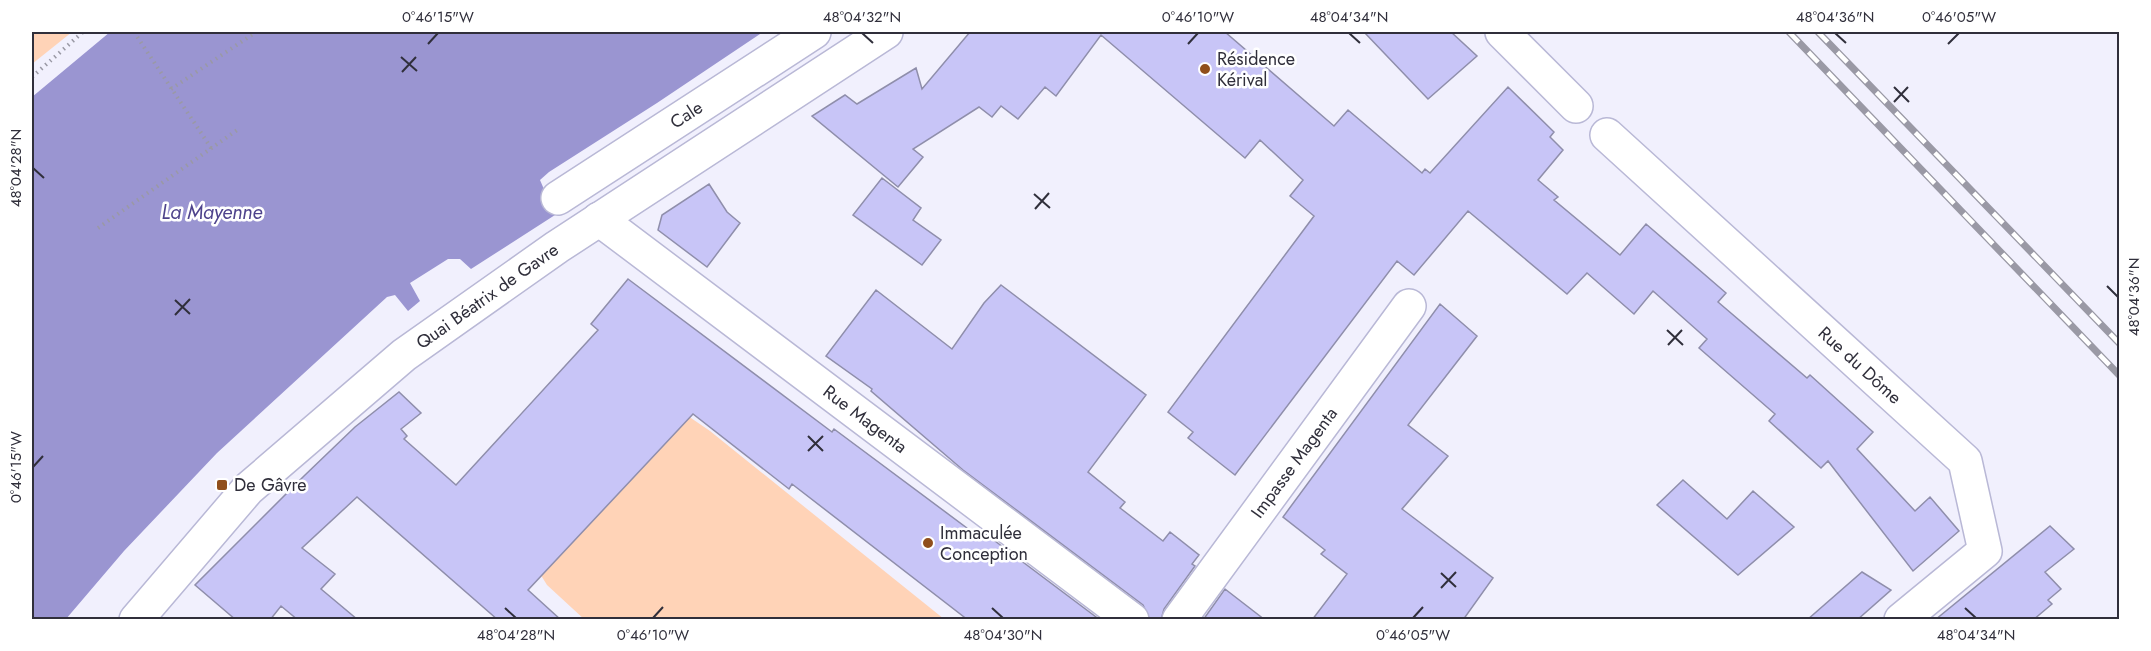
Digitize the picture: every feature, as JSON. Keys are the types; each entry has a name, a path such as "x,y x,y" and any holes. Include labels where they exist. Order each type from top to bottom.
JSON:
{"street":[{"name":"Cale","path":"558,198 814,32"},
{"name":"Quai Béatrix de Gavre","path":"136,620 248,489 404,355 599,219 841,44 886,32"},
{"path":"1502,32 1576,106"},
{"name":"Rue du Dôme","path":"1607,135 1965,461 1985,551 1901,620"},
{"name":"Rue Magenta","path":"599,219 1132,620"},
{"name":"Impasse Magenta","path":"1179,620 1409,306"}],"path":[{"path":"32,77 83,32"},
{"path":"134,32 211,148"},
{"path":"171,89 256,32"},
{"path":"99,228 240,128"}],"shaded area":[{"path":"32,32 72,32 32,64"},
{"path":"688,416 710,431 944,619 585,620 547,585 534,564"}],"water":[{"name":"La Mayenne","path":"110,32 763,32 549,172 540,180 555,215 471,269 460,259 448,259 410,283 420,301 408,311 395,295 387,297 217,453 124,551 66,619 32,620 32,97"}],"building":[{"path":"970,32 1225,32 1334,126 1348,110 1422,173 1425,169 1430,173 1508,87 1554,132 1550,137 1563,150 1538,180 1558,197 1554,200 1620,255 1646,224 1726,293 1718,302 1807,378 1810,375 1873,432 1857,449 1915,511 1930,497 1959,531 1913,571 1828,461 1821,468 1769,421 1775,414 1699,348 1707,339 1653,291 1634,314 1587,273 1567,294 1468,211 1414,275 1397,261 1235,475 1188,438 1193,432 1168,412 1314,216 1290,196 1303,180 1260,140 1245,158 1101,35 1056,96 1045,87 1018,119 1001,106 992,117 979,107 913,149 923,157 898,187 812,116 845,95 857,104 916,68 922,89"},
{"path":"1364,32 1451,32 1477,56 1428,99"},
{"path":"882,178 921,208 913,220 941,240 922,265 853,215"},
{"path":"709,184 727,212 740,223 707,267 658,230 662,215"},
{"path":"628,279 832,432 834,429 975,534 979,529 1100,620 968,620 792,484 789,489 693,414 528,590 561,620 498,620 357,497 302,548 335,574 321,589 358,620 298,620 281,606 270,620 236,620 195,585 355,427 399,392 421,413 401,429 407,436 404,439 456,485 598,330 591,324"},
{"path":"1001,285 1146,395 1088,472 1125,502 1120,508 1163,541 1170,532 1199,555 1192,564 1195,566 1164,609 1161,620 1150,620 1143,605 963,470 871,391 872,389 826,356 876,290 952,349 984,303"},
{"path":"1440,304 1477,336 1408,425 1448,456 1402,509 1493,578 1463,620 1312,620 1347,574 1321,554 1325,550 1283,517"},
{"path":"1683,480 1727,519 1753,491 1794,527 1738,575 1657,505"},
{"path":"2050,526 2074,549 2045,572 2061,589 2048,600 2052,604 2033,620 1935,620"},
{"path":"1862,572 1891,590 1857,620 1807,620"},
{"path":"1225,589 1265,620 1203,620"}],"railway":[{"path":"1789,32 2120,376"},
{"path":"1818,32 2120,344"}],"place":[{"name":"Résidence Kérival","path":"1205,69"},
{"name":"De Gâvre","path":"222,485"},
{"name":"Immaculée Conception","path":"928,543"}]}
